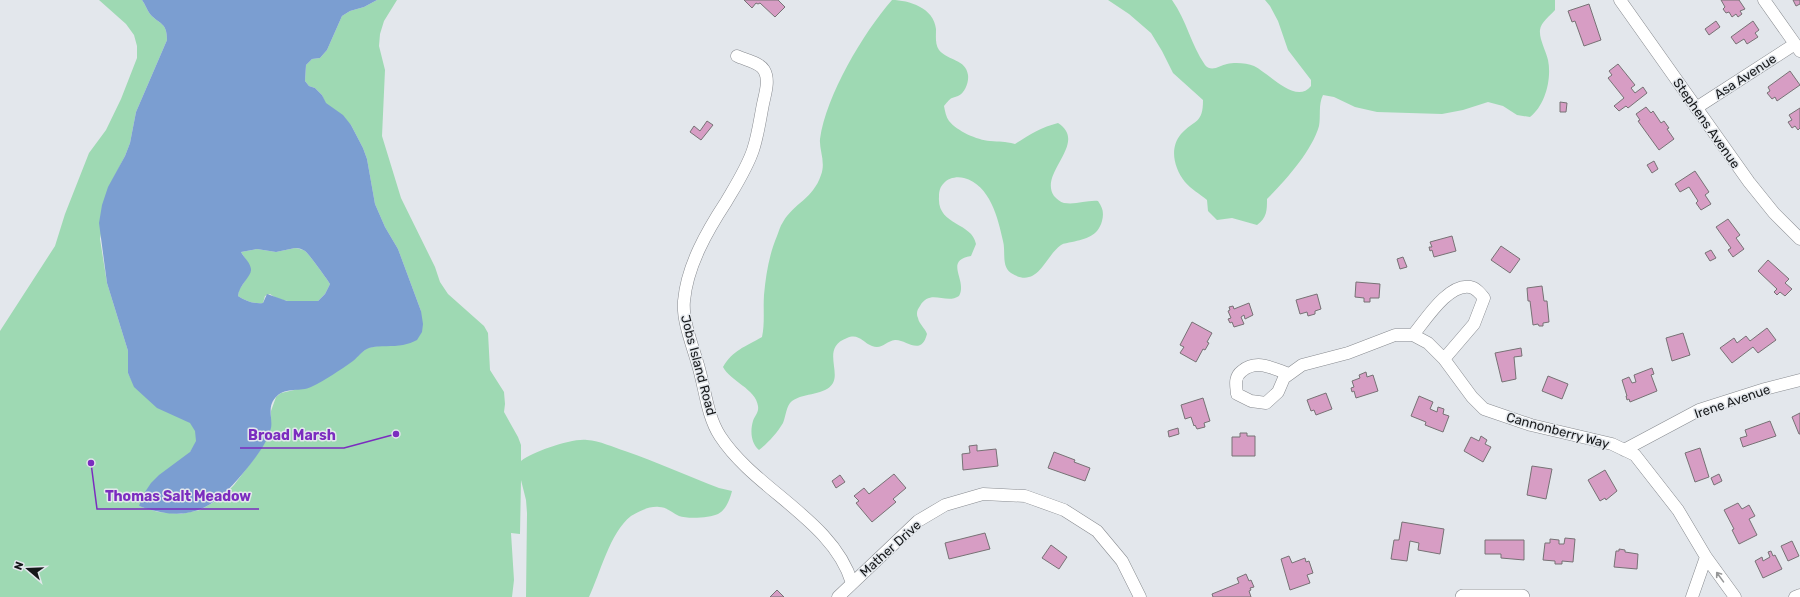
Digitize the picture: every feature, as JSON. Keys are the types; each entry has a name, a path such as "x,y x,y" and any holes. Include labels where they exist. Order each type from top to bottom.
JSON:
{"street":[{"name":"Stephens Avenue","path":"1620,0 1757,193 1800,239"},
{"path":"1764,0 1797,47"},
{"name":"Asa Avenue","path":"1696,108 1797,47"},
{"name":"Jobs Island Road","path":"737,56 759,65 764,70 766,76 765,90 755,143 736,186 711,226 698,252 686,290 684,302 685,313 709,407 720,435 749,469 829,541 842,558 852,583"},
{"path":"1289,374 1302,365 1348,353 1395,335 1413,335 1446,296 1458,288 1470,287 1477,290 1484,298 1474,324 1444,359"},
{"name":"Cannonberry Way","path":"1413,335 1428,343 1444,359 1472,398 1484,409 1531,425 1612,444 1635,456 1678,510 1706,557 1735,597"},
{"name":"Irene Avenue","path":"1624,450 1699,410 1765,389 1800,380"},
{"name":"Mather Drive","path":"838,597 918,521 945,505 983,494 1025,496 1064,510 1097,531 1122,561 1140,597"},
{"path":"1692,597 1706,557"},
{"path":"1795,597 1800,595"},
{"path":"1463,597 1522,597"}],"green space":[{"path":"99,0 142,0 150,14 162,24 167,34 167,40 136,112 130,143 110,185 100,239 107,283 128,351 128,373 132,381 193,420 200,436 189,454 139,506 158,512 181,514 200,510 221,498 234,485 259,452 271,427 271,411 276,397 281,393 294,390 354,359 367,348 395,343 421,311 398,249 385,227 375,204 367,159 363,148 351,125 325,103 322,95 315,88 309,86 305,81 306,65 312,59 320,58 327,50 342,16 350,11 364,7 377,0 397,0 384,21 380,34 379,46 385,70 382,136 401,198 435,267 440,282 448,294 484,326 488,333 490,370 504,392 504,412 521,445 521,461 527,457 562,443 580,440 597,442 649,460 719,488 732,491 729,501 723,510 718,514 698,518 679,516 662,507 652,507 637,512 624,523 617,532 606,554 589,597 526,597 527,513 526,500 521,480 520,534 511,533 514,580 512,597 0,597 0,331 55,246 65,214 89,153 106,130 121,99 137,58 137,46 134,35 126,24"},
{"path":"892,0 899,0 913,4 926,11 934,22 936,29 936,43 939,50 943,54 960,63 967,70 968,81 965,90 960,95 950,99 944,106 946,116 949,121 957,128 973,137 1015,144 1041,129 1058,123 1066,131 1068,140 1066,149 1052,178 1051,187 1054,196 1064,203 1098,201 1103,211 1102,221 1098,230 1091,236 1082,240 1061,245 1034,275 1020,277 1011,273 1006,267 1004,245 998,222 986,195 973,182 964,178 956,177 946,181 939,193 940,206 943,213 949,219 968,231 976,244 971,256 963,258 957,267 961,284 959,296 949,299 933,297 924,301 918,310 917,316 927,334 924,341 917,346 895,340 879,347 875,347 855,337 847,338 840,342 835,347 833,353 835,378 833,383 825,390 797,398 792,401 788,406 781,427 759,450 754,444 751,433 753,421 758,410 756,400 748,390 726,372 723,367 735,353 762,337 764,321 764,295 767,272 772,250 780,229 787,216 818,183 823,165 820,139 830,104 847,66 858,47"},
{"path":"1108,0 1172,0 1182,16 1196,49 1205,65 1210,68 1216,68 1234,63 1251,65 1283,86 1298,92 1305,91 1311,86 1311,80 1288,50 1278,21 1265,0 1555,0 1555,10 1544,22 1540,30 1548,60 1548,83 1540,106 1530,117 1517,115 1503,106 1488,102 1463,110 1442,114 1377,112 1355,107 1334,97 1323,95 1319,126 1315,136 1297,165 1282,184 1267,199 1265,217 1263,220 1257,225 1232,218 1217,220 1208,211 1207,200 1185,182 1178,171 1174,158 1177,140 1186,129 1200,117 1203,108 1203,100 1173,73 1151,33 1129,14"},
{"path":"295,248 303,250 307,253 330,284 325,294 318,301 287,301 270,294 265,296 263,303 253,303 238,296 239,290 245,281 248,263 241,252 257,249 276,252"}],"water":[{"path":"142,0 377,0 364,7 350,11 342,16 327,50 320,58 312,59 306,65 305,81 309,86 315,88 322,95 326,103 343,115 351,125 363,148 367,159 375,204 385,227 398,249 421,311 423,324 422,332 417,340 403,345 369,348 333,375 317,384 303,389 281,393 277,396 271,408 271,428 260,452 233,485 221,496 198,510 186,513 172,514 139,506 143,495 151,483 159,475 190,452 196,441 195,431 190,423 157,408 134,387 128,373 128,351 107,283 99,223 102,205 108,187 125,156 130,143 136,112 167,40 166,30 162,24 150,14","holes":["299,248 307,253 330,284 325,294 318,301 287,301 267,294 263,303 253,303 238,296 251,272 249,264 241,252 257,249 276,252"]}],"building":[{"path":"744,0 778,0 785,7 775,17 760,3 756,3 752,8"},
{"path":"1721,0 1739,0 1745,9 1740,11 1742,14 1738,17 1736,14 1732,17 1729,12 1726,13 1723,9 1725,7"},
{"path":"1793,0 1800,0 1800,4 1796,6"},
{"path":"1589,4 1601,40 1584,46 1575,21 1572,22 1568,11"},
{"path":"1716,21 1720,27 1709,35 1705,29"},
{"path":"1753,21 1759,30 1755,33 1758,37 1747,44 1744,39 1736,44 1731,37"},
{"path":"1618,64 1635,85 1631,88 1635,93 1643,87 1647,93 1628,108 1626,106 1619,111 1614,106 1624,98 1608,78 1612,75 1609,71"},
{"path":"1790,71 1800,85 1777,101 1775,97 1772,99 1767,93 1770,91 1768,87"},
{"path":"1560,102 1567,103 1566,112 1560,112"},
{"path":"1646,107 1651,113 1653,111 1661,123 1664,121 1669,128 1667,129 1674,139 1659,150 1638,121 1640,120 1636,114"},
{"path":"1800,108 1800,128 1798,130 1795,126 1792,128 1788,122 1792,120 1789,115"},
{"path":"707,121 713,125 701,140 690,132 694,126 700,131"},
{"path":"1654,161 1658,169 1652,173 1647,165"},
{"path":"1695,171 1709,192 1705,195 1711,204 1701,210 1696,203 1698,201 1689,187 1680,192 1675,184"},
{"path":"1728,219 1740,235 1736,238 1744,249 1733,257 1728,250 1731,248 1716,227"},
{"path":"1452,236 1456,251 1434,257 1432,250 1430,251 1429,247 1432,247 1430,242"},
{"path":"1501,246 1520,259 1510,273 1491,260"},
{"path":"1711,250 1716,258 1710,261 1705,253"},
{"path":"1403,257 1407,267 1400,269 1397,259"},
{"path":"1768,260 1789,279 1785,283 1792,289 1785,296 1780,292 1777,295 1774,292 1777,289 1758,271"},
{"path":"1356,282 1380,284 1379,298 1370,298 1370,302 1364,302 1364,298 1355,297"},
{"path":"1542,286 1544,301 1547,301 1549,322 1543,323 1543,326 1539,326 1538,324 1533,325 1527,288"},
{"path":"1317,294 1321,309 1315,311 1315,314 1308,316 1307,312 1300,314 1296,300"},
{"path":"1249,303 1253,315 1245,319 1244,315 1241,317 1244,324 1234,327 1232,322 1230,323 1228,319 1231,318 1228,311 1230,310 1229,307 1233,306 1234,309"},
{"path":"1192,322 1212,333 1207,342 1209,343 1205,350 1203,349 1196,362 1180,353 1184,347 1180,345"},
{"path":"1767,328 1776,340 1758,353 1753,347 1732,363 1720,348 1734,338 1737,343 1746,336 1750,341"},
{"path":"1683,333 1690,355 1672,361 1666,338"},
{"path":"1521,348 1522,356 1514,357 1516,379 1502,382 1495,353"},
{"path":"1652,368 1654,374 1651,375 1657,391 1630,402 1629,399 1627,400 1622,380 1629,377 1632,383 1636,382 1634,375"},
{"path":"1366,372 1367,377 1373,375 1378,391 1356,398 1354,391 1352,392 1351,388 1354,387 1352,381 1360,378 1359,375"},
{"path":"1548,376 1568,384 1562,399 1542,391"},
{"path":"1326,393 1332,409 1316,415 1314,410 1311,411 1307,400"},
{"path":"1419,396 1433,402 1430,409 1437,412 1438,407 1444,409 1443,414 1449,416 1443,432 1425,425 1426,422 1411,416"},
{"path":"1203,398 1210,421 1204,423 1205,427 1197,429 1195,425 1194,426 1191,417 1185,419 1181,405"},
{"path":"1800,413 1800,434 1799,434 1792,417"},
{"path":"1770,421 1776,436 1743,447 1740,438 1747,436 1745,430"},
{"path":"1178,428 1179,434 1169,437 1168,431"},
{"path":"1240,433 1247,433 1247,436 1255,436 1255,456 1232,456 1232,437 1240,437"},
{"path":"1481,436 1487,440 1485,444 1491,447 1483,462 1464,451 1471,437 1479,441"},
{"path":"977,445 977,451 996,449 998,466 963,470 962,454 970,453 969,446"},
{"path":"1700,448 1709,477 1695,482 1685,453"},
{"path":"1054,452 1075,460 1074,462 1090,468 1085,481 1048,468"},
{"path":"1532,466 1552,469 1546,499 1527,495"},
{"path":"1605,470 1617,491 1606,500 1605,498 1600,501 1588,480"},
{"path":"894,474 906,488 893,499 896,502 872,522 856,503 859,501 854,496 864,488 869,494"},
{"path":"1719,474 1722,481 1714,485 1711,478"},
{"path":"840,475 845,482 836,488 832,481"},
{"path":"1738,503 1742,509 1749,505 1755,516 1749,519 1757,535 1739,544 1732,530 1734,529 1724,510"},
{"path":"1402,522 1444,529 1440,554 1418,550 1419,543 1410,541 1407,561 1391,559 1394,540 1399,540"},
{"path":"985,533 990,549 949,559 945,543"},
{"path":"1565,538 1575,539 1573,562 1562,561 1562,564 1555,564 1555,561 1543,560 1545,543 1550,543 1550,539 1559,540 1559,544 1564,544"},
{"path":"1485,540 1524,540 1524,560 1501,558 1501,554 1485,554"},
{"path":"1792,541 1799,556 1788,561 1781,546"},
{"path":"1051,545 1067,557 1059,569 1042,558"},
{"path":"1619,549 1625,550 1625,552 1638,554 1637,569 1614,567 1616,551 1619,551"},
{"path":"1771,551 1773,556 1775,555 1782,569 1763,578 1755,561 1762,557 1763,561 1770,557 1768,552"},
{"path":"1289,556 1292,563 1305,558 1306,562 1309,561 1313,573 1307,575 1310,583 1290,590 1281,559"},
{"path":"1246,574 1254,587 1250,588 1251,590 1249,591 1251,597 1213,597 1212,594 1239,583 1237,578"},
{"path":"777,590 784,597 770,597"}],"place":[{"name":"Broad Marsh","path":"396,434"},
{"name":"Thomas Salt Meadow","path":"91,463"}]}
